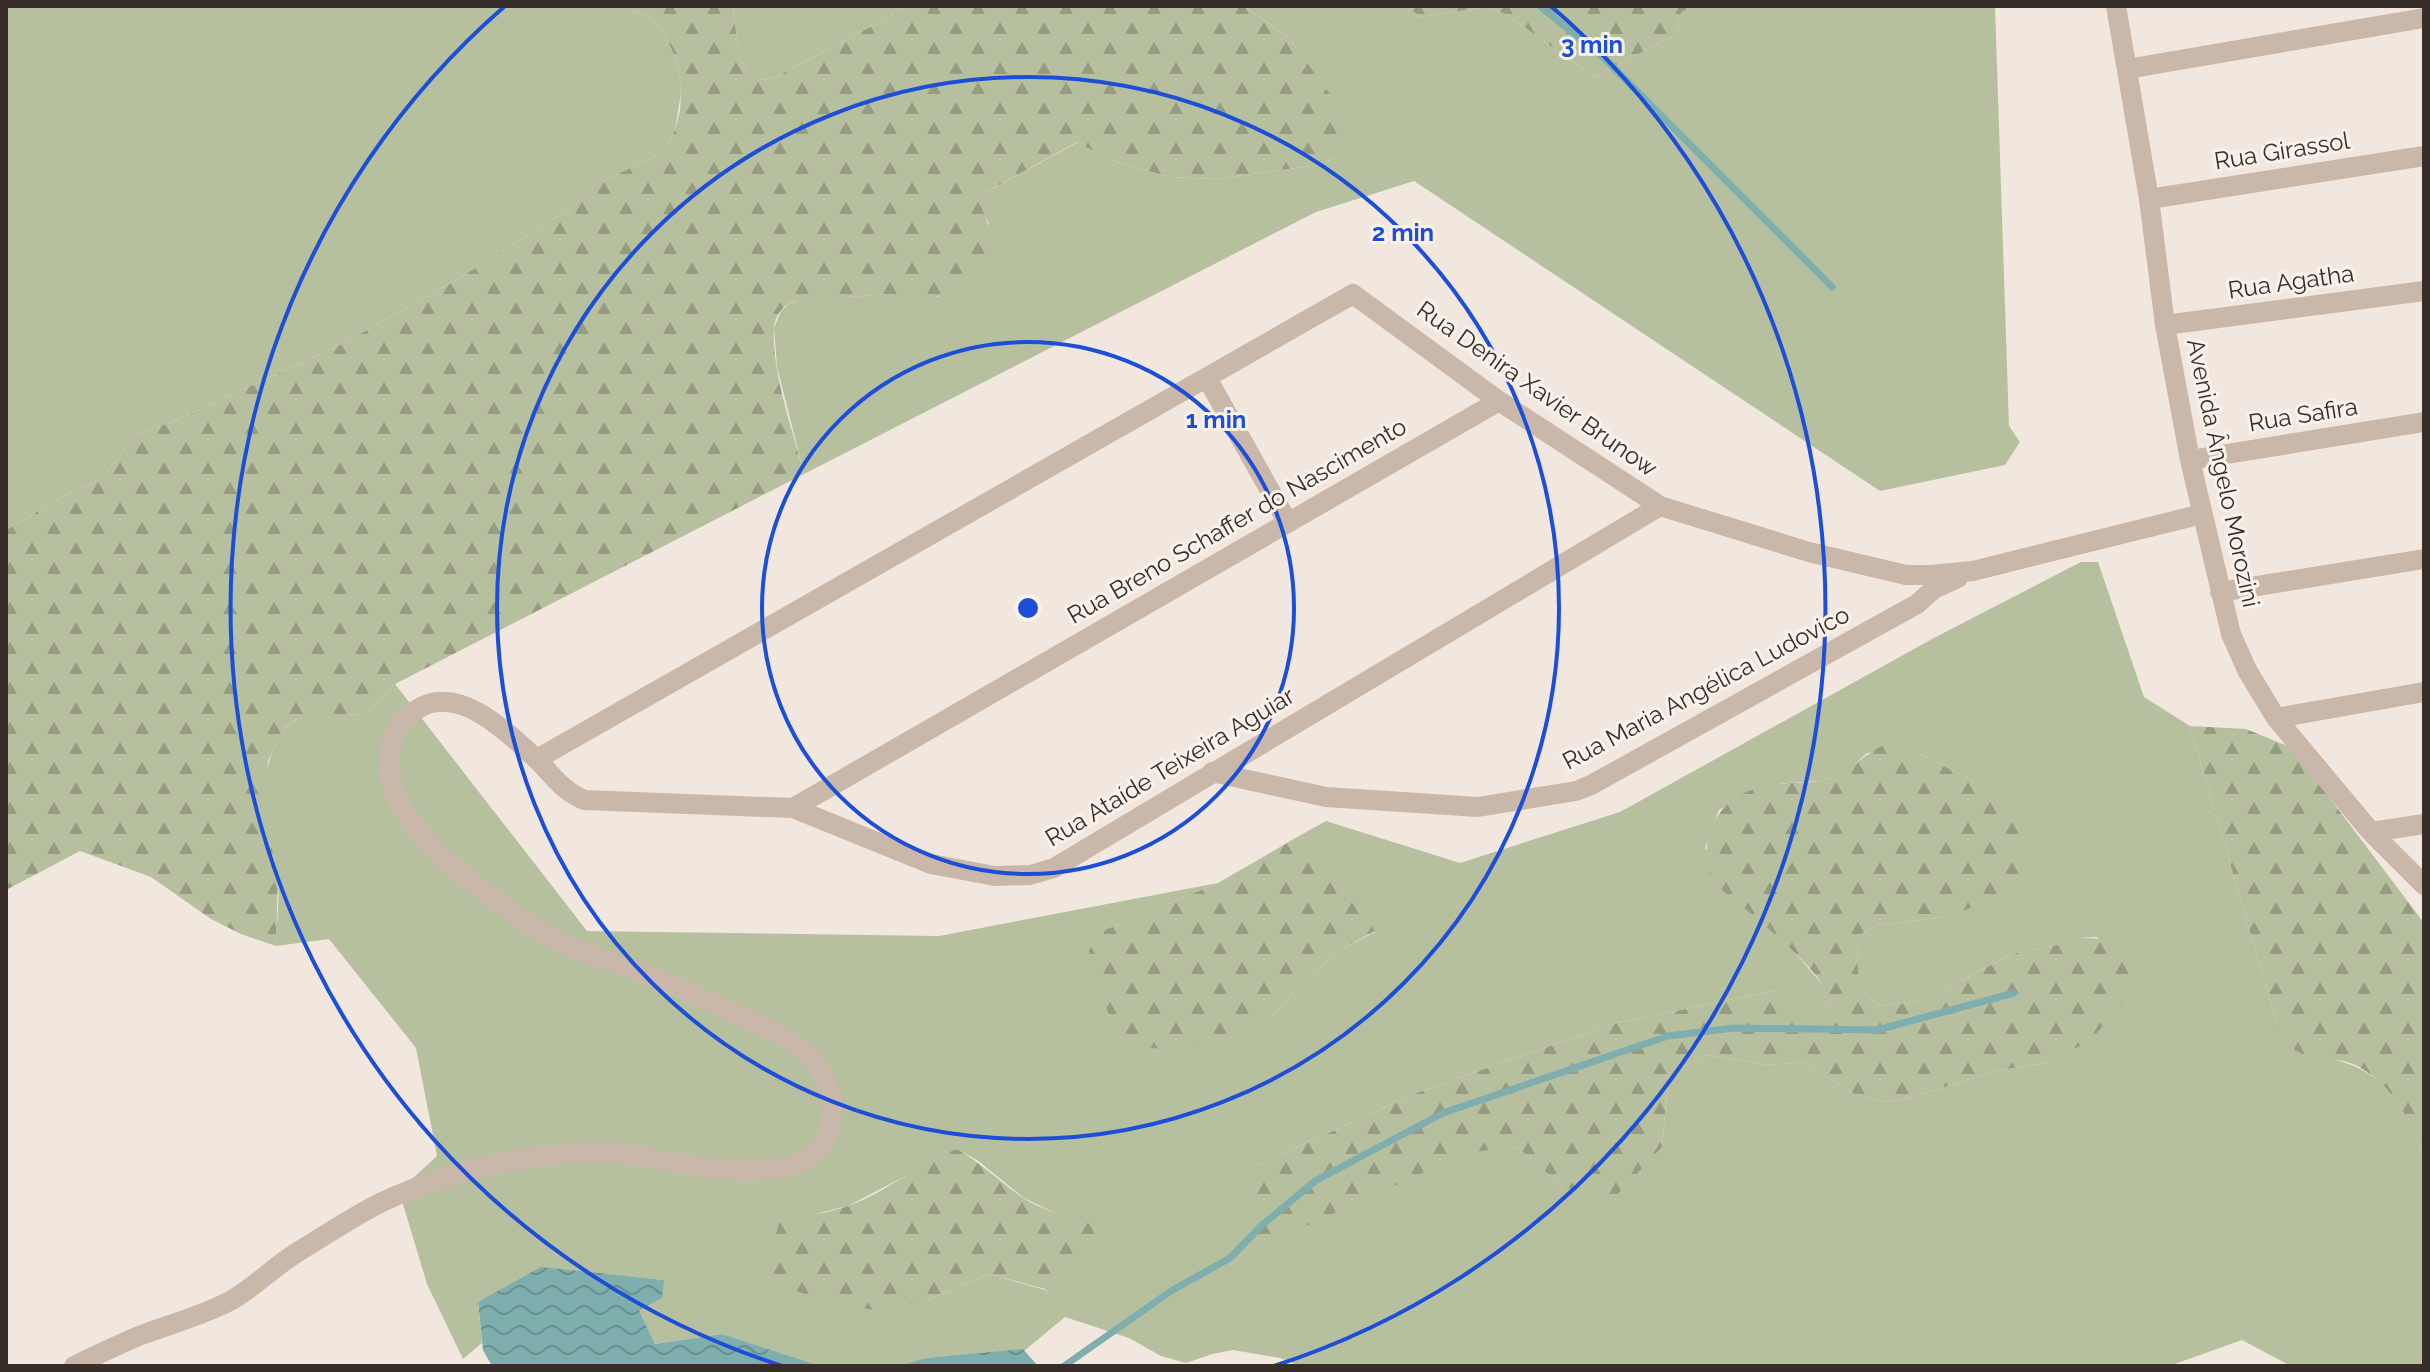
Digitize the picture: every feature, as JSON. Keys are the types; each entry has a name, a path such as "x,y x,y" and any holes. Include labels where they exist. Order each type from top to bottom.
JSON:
{"street":[{"name":"Avenida Ângelo Morozini","path":"2116,6 2149,199 2165,325 2190,460 2237,652 2276,718 2371,832 2424,885"},
{"path":"2127,69 2424,18"},
{"name":"Rua Girassol","path":"2149,199 2424,156"},
{"name":"Rua Agatha","path":"2165,325 2424,291"},
{"name":"Rua Denira Xavier Brunow","path":"1207,378 1346,295 1359,296 1499,401 1660,506 1809,552 1906,575 1973,571 2202,514"},
{"path":"537,759 1207,378 1287,521"},
{"name":"Rua Breno Schaffer do Nascimento","path":"793,808 1499,401"},
{"name":"Rua Safira","path":"2190,460 2424,422"},
{"name":"Rua Ataíde Teixeira Aguiar","path":"74,1366 236,1298 299,1251 377,1205 416,1187 458,1174 558,1154 627,1154 733,1170 789,1169 807,1160 826,1139 832,1108 828,1087 804,1051 785,1038 680,988 563,944 512,912 431,848 403,810 392,783 390,746 399,724 419,708 435,702 457,703 489,719 537,759 556,783 584,800 793,808 931,864 995,876 1030,875 1054,868 1660,506"},
{"path":"2220,592 2424,559"},
{"name":"Rua Maria Angélica Ludovico","path":"1212,772 1326,797 1478,807 1576,791 1917,604 1934,589 1973,571"},
{"path":"2276,718 2424,692"},
{"path":"2371,832 2424,824"}],"green space":[{"path":"6,6 594,6 597,11 626,7 647,16 662,28 678,64 681,93 675,130 667,145 655,156 597,184 574,206 455,281 338,346 172,422 136,434 106,473 95,482 6,530"},
{"path":"594,6 733,6 738,50 745,71 761,80 776,77 909,6 1244,6 1290,39 1353,126 1336,157 1318,165 1215,179 1169,177 1111,160 1077,142 981,195 982,209 991,234 991,247 979,267 954,290 927,298 885,295 814,297 791,302 783,308 774,330 776,365 804,474 395,684 365,714 313,715 295,720 286,727 268,761 263,811 278,875 276,946 211,919 151,877 80,851 6,890 6,530 95,482 106,473 136,434 172,422 338,346 455,281 574,206 597,184 655,156 667,145 680,110 678,64 662,28 647,16 626,7 597,12"},
{"path":"733,6 909,6 776,77 760,80 745,71 738,51"},
{"path":"1244,6 1407,6 1420,17 1487,7 1507,15 1594,77 1671,37 1677,30 1682,12 1695,6 1995,6 2009,426 2020,442 2005,465 1880,491 1414,181 1316,212 804,474 777,367 774,328 781,311 789,304 809,295 938,297 989,224 980,208 981,195 1078,142 1111,160 1169,177 1215,179 1318,165 1336,157 1352,126 1290,39"},
{"path":"1407,6 1695,6 1682,12 1677,30 1671,37 1594,77 1507,15 1487,7 1420,17"},
{"path":"2081,562 2098,562 2144,697 2190,726 2277,1024 2305,1055 2345,1063 2379,1081 2403,1106 2424,1149 2424,1366 2291,1366 2242,1340 2169,1366 1300,1366 1280,1358 1233,1350 1186,1363 1161,1356 1129,1338 1065,1317 1024,1351 925,1358 899,1366 821,1366 722,1334 655,1344 639,1310 664,1280 601,1274 478,1302 482,1343 463,1359 427,1284 399,1191 437,1156 416,1048 329,939 276,946 278,881 264,820 263,801 266,774 275,746 289,725 298,719 322,714 365,714 395,684 587,931 939,936 1218,883 1101,932 1270,1019 1302,983 1339,951 1375,932 1299,836 1326,821 1460,863 1620,812 1932,639","holes":["1912,750 1984,786 2026,850 2026,864 2011,886 1947,917 1877,925 1858,936 1858,976 1861,984 1880,1006 1912,1002 1937,993 2012,954 2079,938 2098,937 2049,1062 1997,1071 1909,1098 1884,1102 1854,1094 1803,1062 1768,1065 1708,1055 1669,1073 1662,1147 1563,1187 1518,1148 1258,1165 1419,1092 1612,1024 1778,990 1806,1018 1822,1013 1831,1002 1828,991 1705,848 1719,810 1758,788 1822,781 1845,773 1867,753","957,1149 977,1160 1024,1198 1055,1213 1051,1296 1045,1290 990,1274 922,1302 807,1216 848,1206"]},
{"path":"2190,726 2246,729 2292,748 2424,923 2424,1149 2398,1103 2373,1076 2353,1064 2302,1054 2290,1045 2277,1024"},
{"path":"1884,745 1912,750 1984,786 2022,834 2026,865 2011,886 1991,900 1947,917 1877,925 1858,936 1859,976 1865,992 1880,1006 1912,1002 1937,993 2012,954 2079,938 2113,939 2129,974 2127,997 2091,1040 2049,1062 1997,1071 1909,1098 1884,1102 1854,1094 1803,1062 1768,1065 1708,1055 1669,1073 1662,1147 1613,1199 1563,1187 1518,1148 1469,1152 1260,1247 1245,1202 1258,1165 1419,1092 1612,1024 1778,990 1806,1018 1822,1013 1831,1002 1813,972 1780,939 1713,882 1707,858 1708,839 1722,810 1740,795 1775,784 1825,780"},
{"path":"1299,836 1375,931 1339,951 1302,983 1270,1019 1239,1033 1171,1050 1143,1047 1125,1039 1114,1027 1090,969 1089,950 1100,932 1218,883"},
{"path":"957,1149 1030,1202 1092,1224 1095,1236 1051,1297 1045,1289 990,1274 922,1302 875,1310 832,1304 791,1289 767,1270 781,1215 814,1214 848,1206"}],"water":[{"path":"541,1267 664,1280 662,1298 639,1310 655,1344 722,1334 821,1366 492,1366 483,1350 478,1302"},
{"path":"1023,1349 1038,1366 899,1366 925,1358"}],"waterway":[{"path":"1540,6 1605,59 1832,287"},
{"path":"1064,1366 1171,1291 1230,1258 1261,1226 1315,1181 1443,1113 1668,1036 1734,1028 1877,1030 2014,993"}]}
